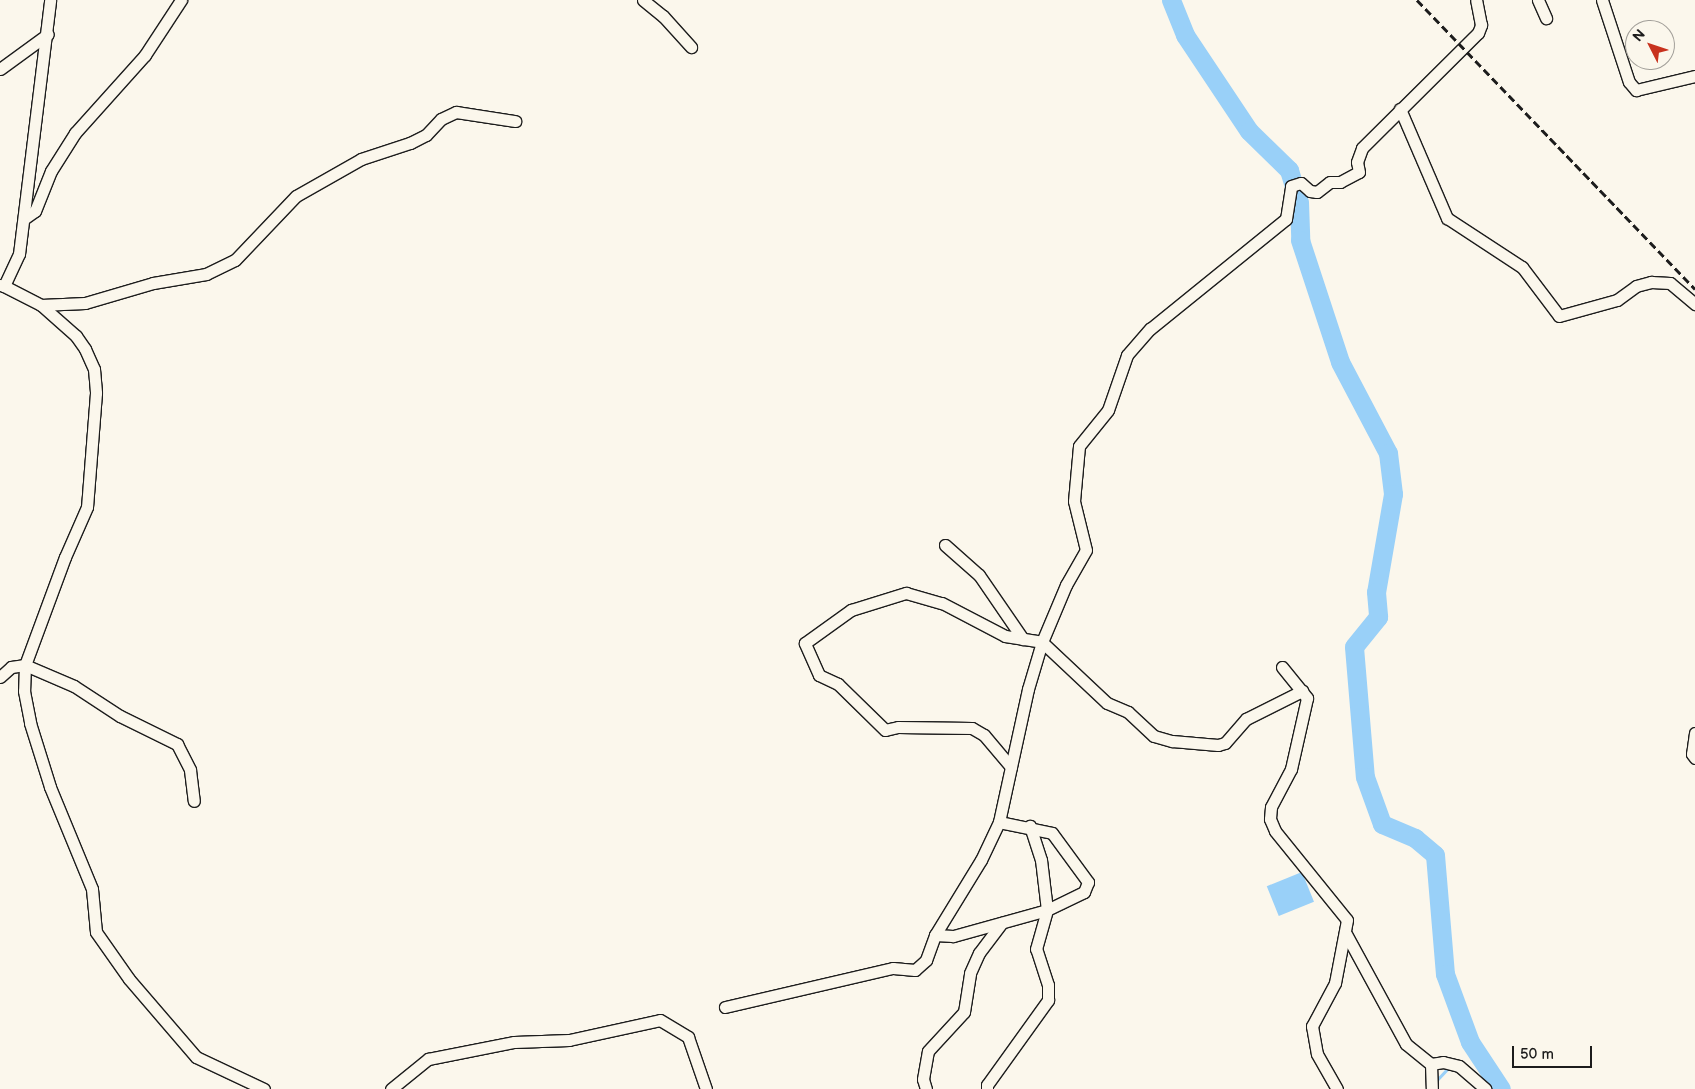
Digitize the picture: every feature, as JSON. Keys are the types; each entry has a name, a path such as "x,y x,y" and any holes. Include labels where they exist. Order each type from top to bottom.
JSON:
{"street":[{"path":"50,0 48,34 19,254 2,285 41,305 76,336 85,349 94,369 96,393 87,507 65,557 25,665 24,691 30,723 50,787 92,889 96,932 129,980 196,1057 264,1089"},
{"path":"25,218 35,211 51,171 75,133 145,55 181,0"},
{"path":"643,0 663,16 690,46"},
{"path":"725,1006 893,968 915,970 926,960 935,935 981,860 999,822 1028,689 1042,642 1066,585 1086,550 1074,501 1079,446 1108,410 1127,355 1150,329 1286,219 1295,185 1317,192 1330,182 1340,182 1359,172 1357,162 1362,148 1478,33 1481,25 1476,0"},
{"path":"1538,0 1546,18"},
{"path":"1602,0 1629,82 1636,90 1695,76"},
{"path":"0,69 48,34"},
{"path":"1400,109 1447,218 1522,267 1559,316 1617,300 1636,286 1651,282 1670,283 1695,304"},
{"path":"41,305 85,304 154,283 206,274 235,260 296,196 361,158 418,139 441,118 456,112 514,121"},
{"path":"945,545 979,575 1023,639"},
{"path":"1011,767 984,735 972,728 898,727 885,730 838,684 819,675 805,643 850,610 906,593 942,603 1005,636 1042,642 1107,703 1128,712 1154,736 1172,741 1218,745 1225,743 1246,719 1302,691"},
{"path":"0,677 11,667 25,665 74,686 120,716 177,744 190,770 194,801"},
{"path":"1282,668 1307,698 1290,769 1271,807 1270,819 1275,831 1347,920 1346,934 1335,983 1312,1026 1317,1054 1337,1089"},
{"path":"1695,733 1692,754 1695,758"},
{"path":"935,935 953,936 1047,910 1084,892 1088,882 1052,832 1030,826 999,822"},
{"path":"987,1089 987,1085 1048,1000 1048,985 1036,949 1047,910 1041,860 1030,826"},
{"path":"926,1089 923,1079 928,1051 964,1012 970,973 979,952 1003,922"},
{"path":"1346,934 1406,1044 1430,1064 1432,1089"},
{"path":"391,1089 428,1059 514,1042 569,1040 660,1020 688,1037 706,1089"},
{"path":"1430,1064 1443,1062 1459,1066 1485,1089"}],"water":[{"path":"1302,872 1314,902 1279,916 1267,886"}],"waterway":[{"path":"1171,0 1185,35 1249,131 1289,170 1299,202 1300,240 1340,362 1388,453 1393,494 1376,592 1378,617 1354,647 1365,777 1382,824 1415,838 1435,855 1445,974 1470,1042 1501,1089"},
{"path":"1435,1082 1448,1068"}],"railway":[{"path":"1417,0 1695,289"}]}
